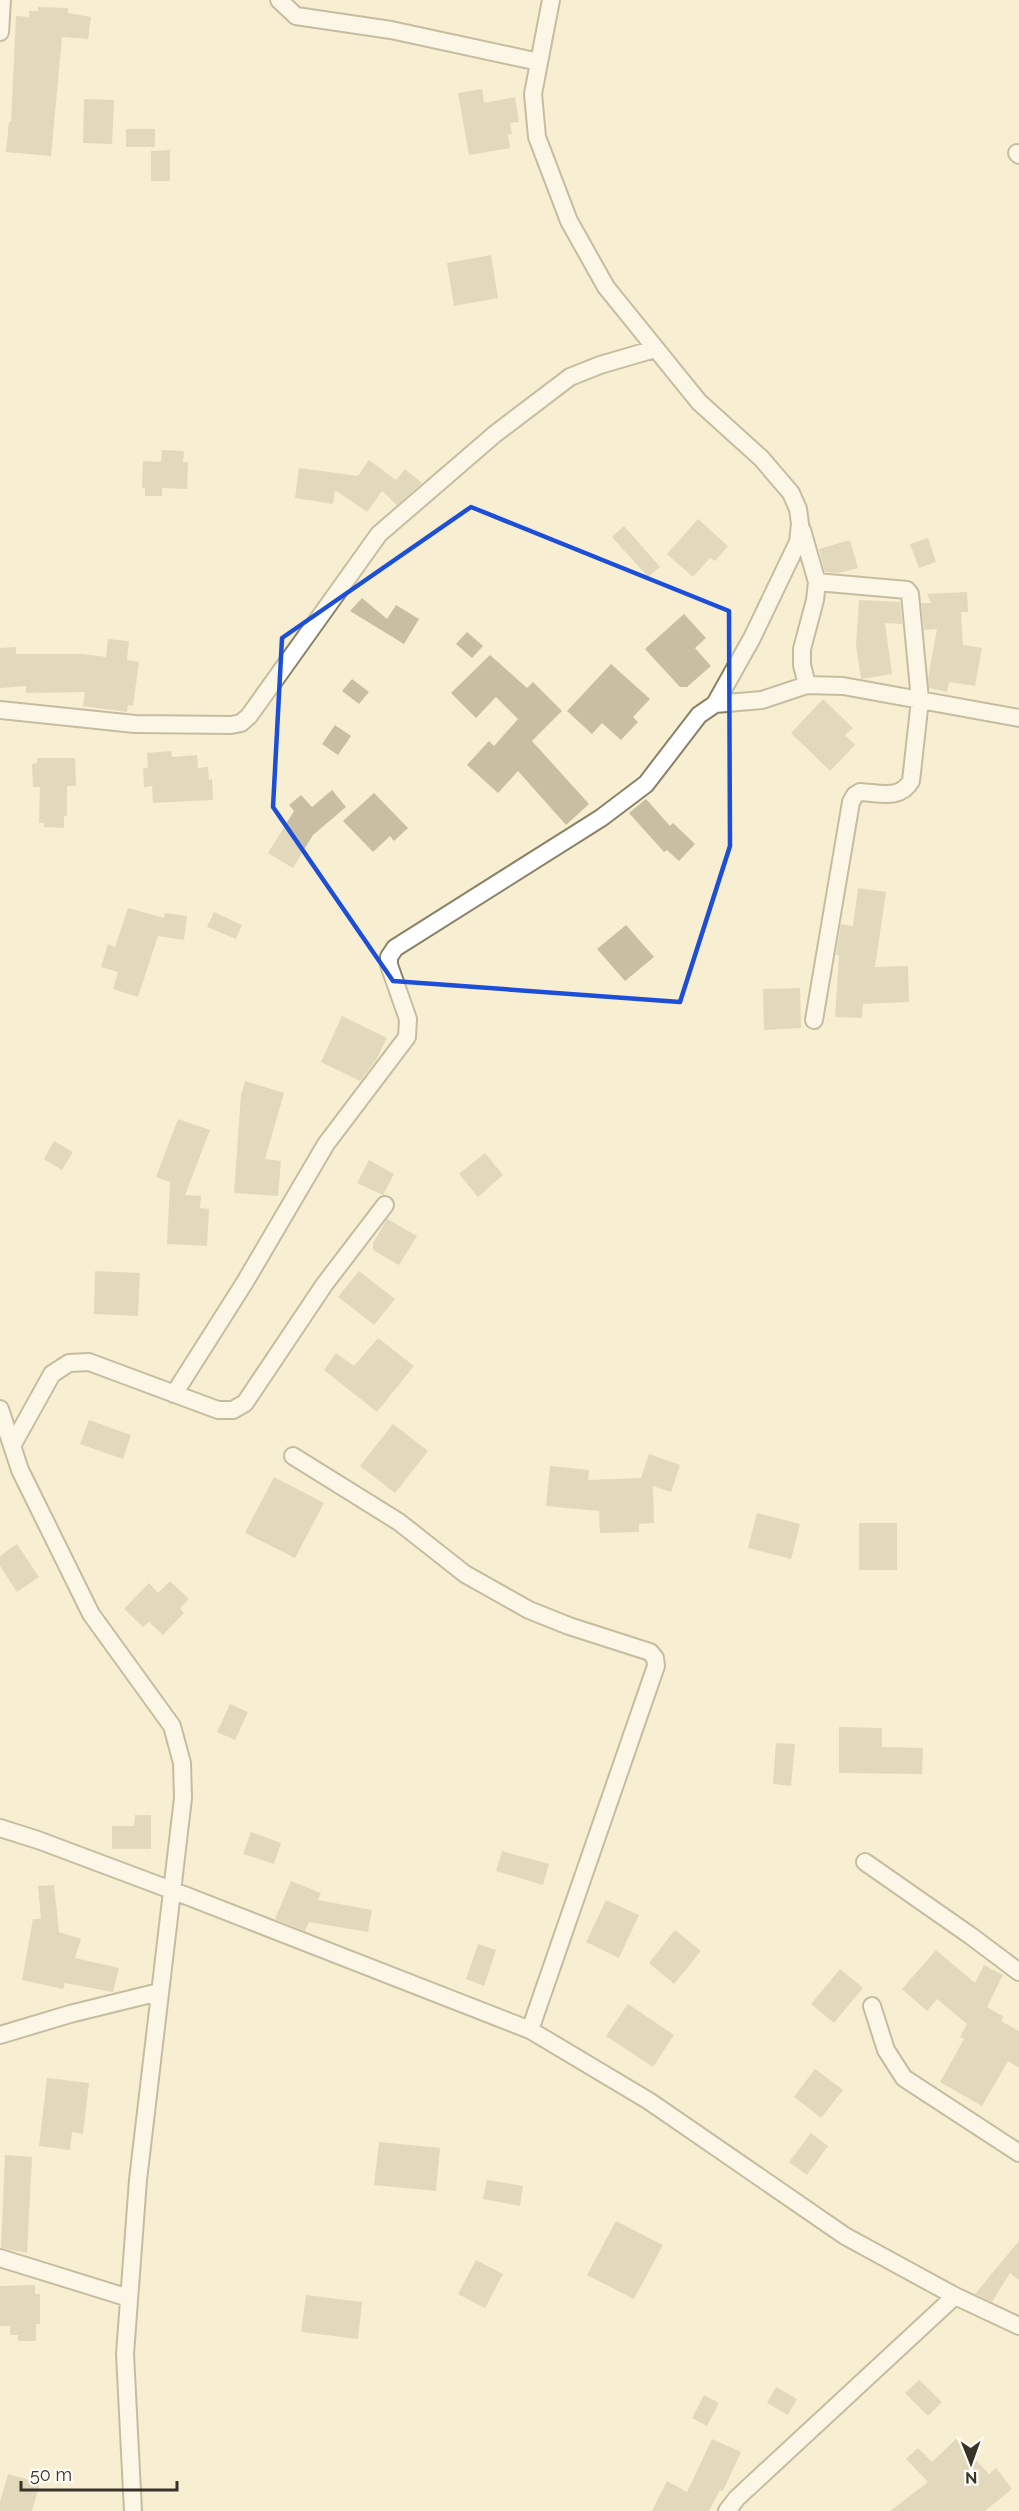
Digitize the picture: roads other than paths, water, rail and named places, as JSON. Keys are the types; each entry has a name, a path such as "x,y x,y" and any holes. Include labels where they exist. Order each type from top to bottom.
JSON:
{"street":[{"path":"0,32 2,0"},
{"path":"279,0 296,16 391,30 539,62"},
{"path":"551,0 533,94 537,137 569,221 606,287 699,402 761,458 791,493 798,509 800,524 817,582 815,600 802,649 802,665 807,684"},
{"path":"0,710 135,724 231,725 241,723 249,716 379,534 495,434 570,376 655,349"},
{"path":"174,1394 245,1282 326,1144 407,1037 408,1019 389,965 389,957 395,948 601,818 646,784 699,715 715,704 780,583 798,542 800,524"},
{"path":"814,1020 851,801 860,792 898,794 906,790 911,781 920,700 910,594 906,590 817,582"},
{"path":"715,704 762,699 807,684 843,686 1019,718"},
{"path":"6,1450 52,1374 69,1363 89,1362 218,1410 233,1410 245,1403 324,1285 385,1205"},
{"path":"0,1409 6,1450 20,1470 91,1614 172,1726 182,1763 183,1798 174,1891 159,1992 138,2180 125,2354 133,2511"},
{"path":"293,1456 399,1522 465,1574 492,1590 529,1610 569,1626 651,1652 655,1658 656,1666 530,2030"},
{"path":"0,1828 174,1891 530,2030 649,2102 845,2236 955,2296 1019,2326"},
{"path":"865,1862 971,1935 1019,1972"},
{"path":"0,2035 70,2014 159,1992"},
{"path":"872,2006 886,2050 904,2078 1019,2153"},
{"path":"0,2258 129,2298"},
{"path":"727,2511 737,2498 955,2296"}]}
